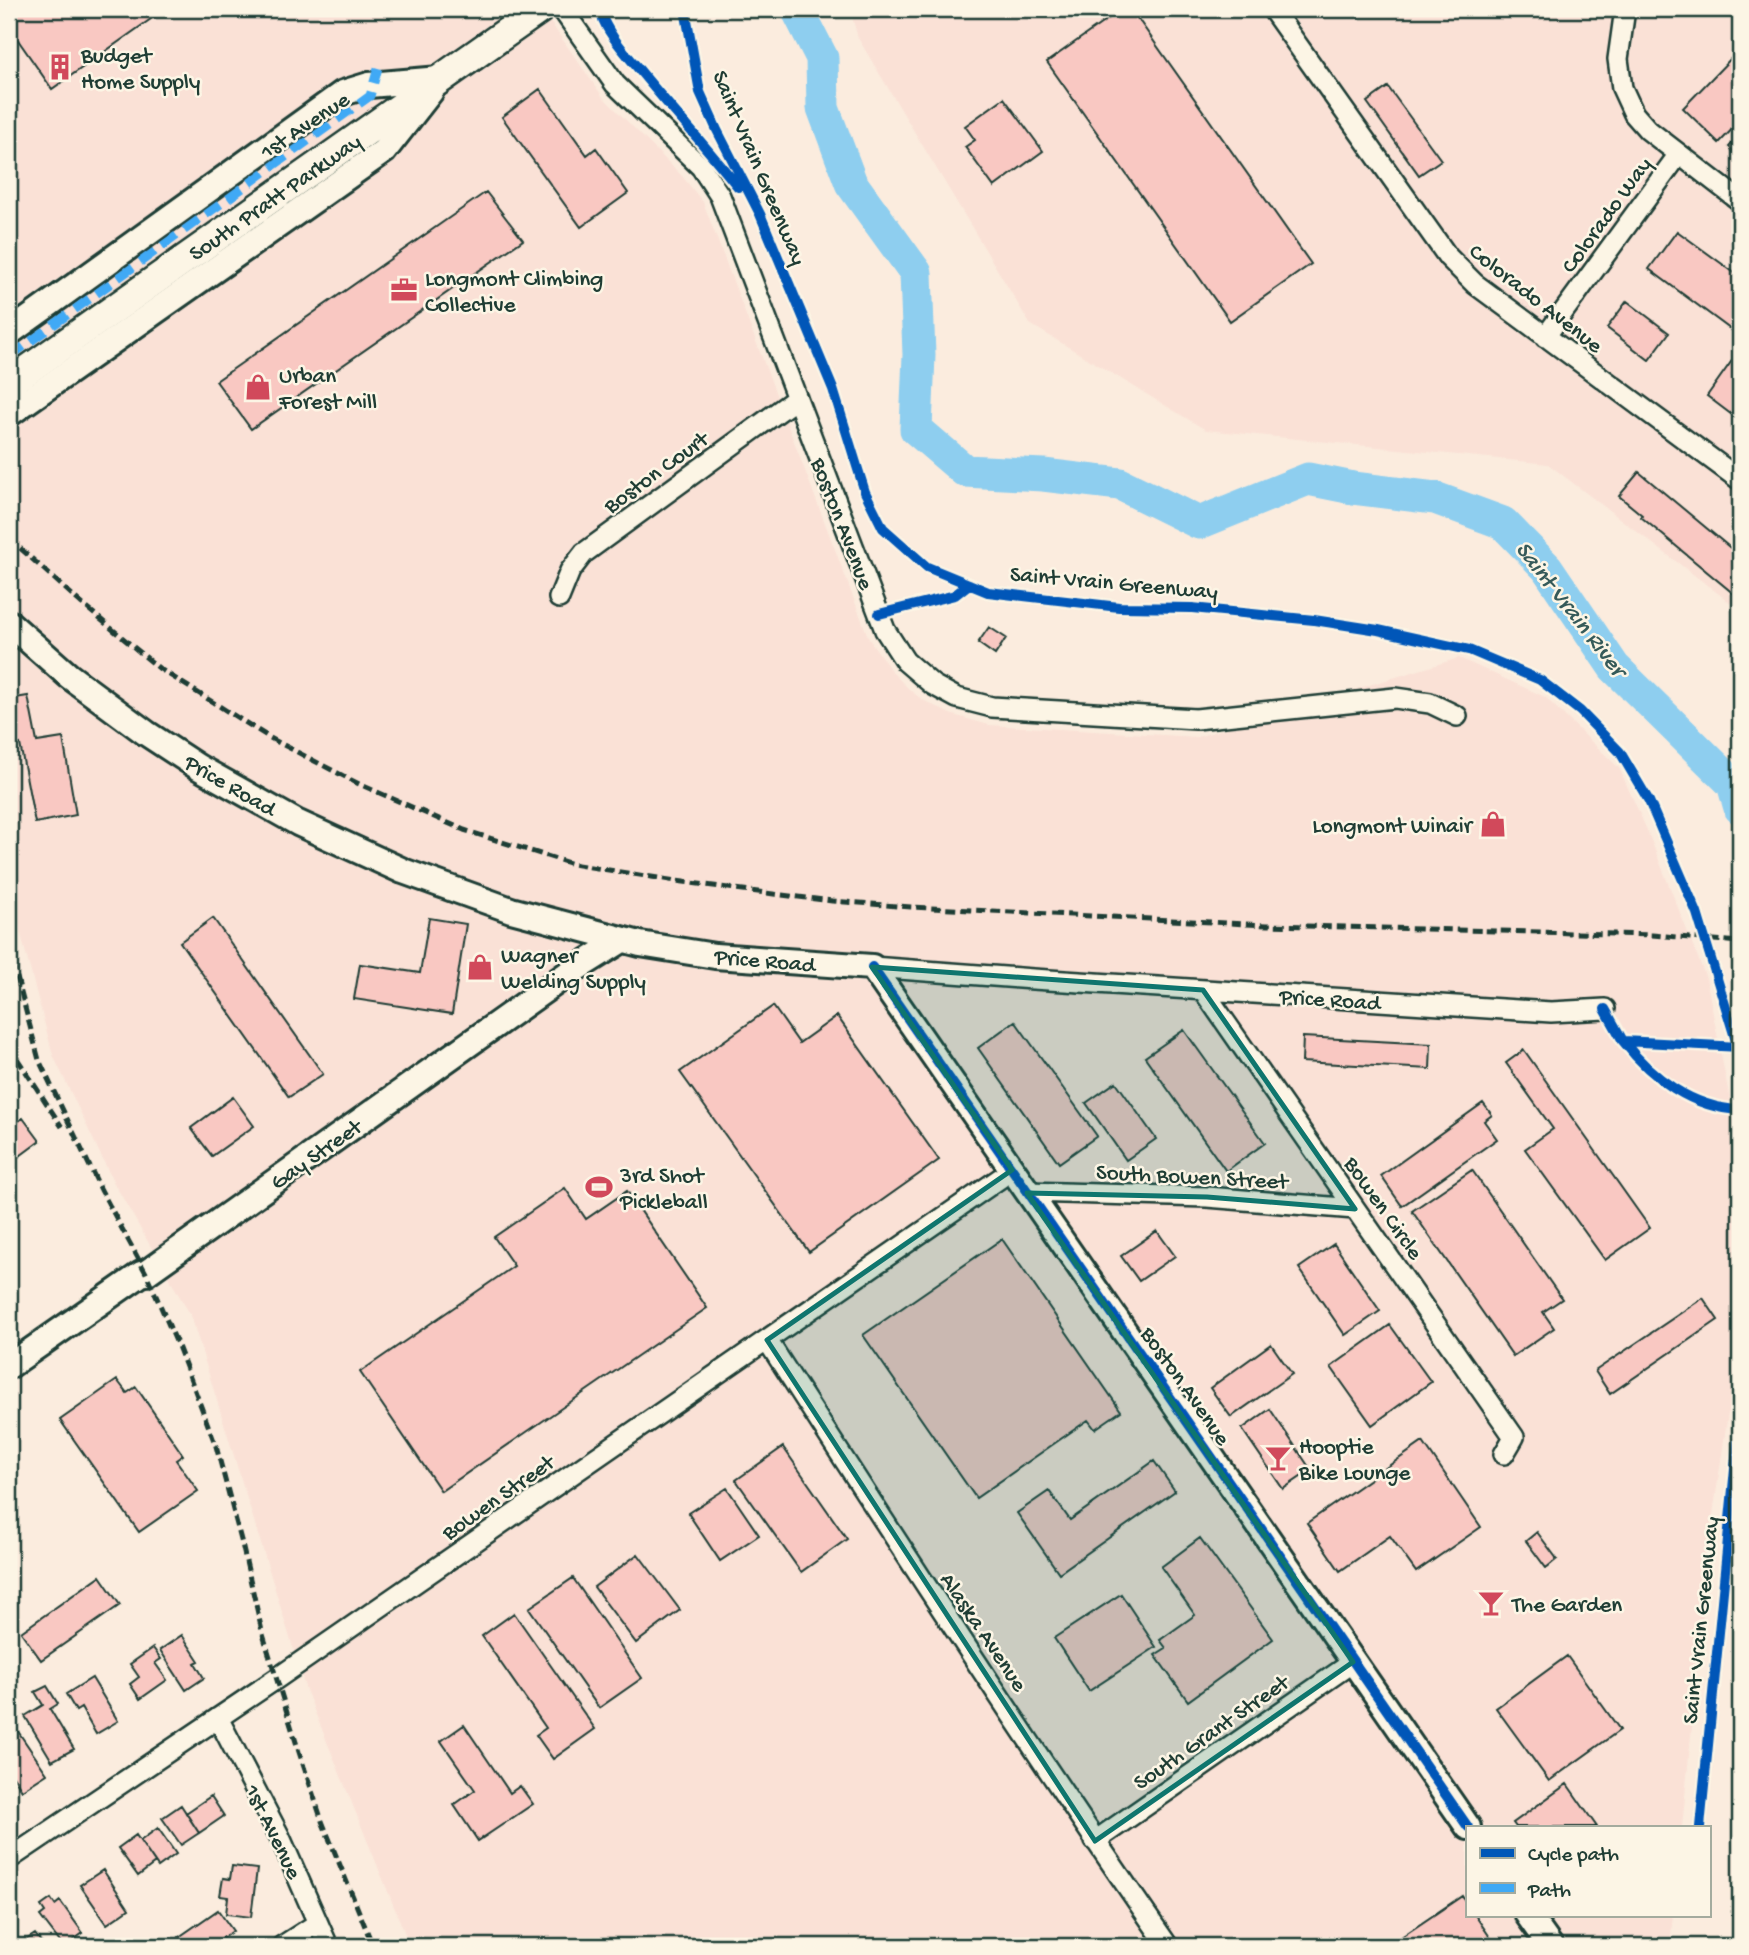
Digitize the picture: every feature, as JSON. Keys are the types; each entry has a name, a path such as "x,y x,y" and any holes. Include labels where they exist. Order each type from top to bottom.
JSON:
{"main road":[{"name":"South Pratt Parkway","path":"9,383 540,9"}],"street":[{"name":"Boston Avenue","path":"562,9 615,84 701,167 720,196 885,631 905,661 923,677 957,698 992,707 1196,719 1395,698 1430,703 1457,716"},
{"name":"Colorado Avenue","path":"1272,9 1448,257 1475,284 1740,480"},
{"path":"1625,9 1618,59 1622,88 1634,114 1648,130 1740,201"},
{"name":"1st Avenue","path":"9,332 343,93 369,85 440,79"},
{"path":"9,414 384,151 440,79"},
{"name":"Colorado Way","path":"1545,337 1679,154"},
{"name":"Boston Court","path":"559,598 570,571 584,553 797,398"},
{"name":"Price Road","path":"9,623 69,676 146,733 198,767 298,823 415,875 511,910 622,940 715,956 1550,1012 1605,1009"},
{"name":"Gay Street","path":"9,1366 146,1273 566,975 622,940"},
{"name":"Boston Avenue","path":"872,967 1467,1826"},
{"name":"Bowen Circle","path":"1203,990 1514,1437 1504,1454"},
{"name":"Bowen Street","path":"9,1859 276,1679 1012,1170"},
{"name":"South Bowen Street","path":"1027,1192 1207,1197 1356,1209"},
{"name":"Alaska Avenue","path":"767,1340 901,1548 1095,1841 1168,1946"},
{"name":"South Grant Street","path":"1095,1841 1353,1662"},
{"name":"1st Avenue","path":"218,1718 280,1837 328,1946"},
{"path":"1529,1916 1550,1946"},
{"path":"282,1946 318,1923"}],"highlighted area":[{"path":"872,967 1203,990 1355,1209 1207,1197 1027,1193 1353,1662 1095,1841 767,1340 1012,1170"}],"shaded area":[{"path":"9,9 541,9 603,97 682,176 703,202 869,639 892,672 923,700 950,714 989,725 1197,737 1459,658 1545,697 1619,768 1647,830 1706,978 1740,1151 1740,1333 1712,1521 1682,1826 1466,1826 1466,1916 1673,1916 1670,1946 410,1946 306,1690 191,1316 114,1183 53,1055 21,935 9,872"},
{"path":"850,9 1740,9 1740,610 1548,464 1206,430 1030,324 858,38"}],"building":[{"name":"Budget Home Supply","path":"9,9 165,9 52,89 9,27"},
{"path":"1122,9 1131,9 1311,264 1230,321 1047,62"},
{"path":"1740,49 1740,121 1719,143 1683,108"},
{"path":"1388,87 1441,160 1419,175 1367,102"},
{"path":"540,89 587,155 596,148 628,193 581,227 502,117"},
{"path":"1004,98 1043,151 994,187 965,147 975,140 965,126"},
{"path":"1740,135 1740,158 1729,147"},
{"path":"486,192 523,240 251,429 216,381"},
{"path":"1677,231 1740,277 1738,335 1649,269"},
{"path":"1627,301 1669,333 1649,360 1607,328"},
{"path":"1736,355 1740,358 1740,421 1707,396"},
{"path":"1639,472 1740,556 1740,599 1619,496"},
{"path":"989,627 1006,638 995,655 978,643"},
{"path":"28,696 37,742 63,738 76,815 35,823 20,744 9,746 9,699"},
{"path":"213,918 323,1074 289,1097 180,942"},
{"path":"429,918 466,924 452,1014 354,999 360,964 420,973"},
{"path":"773,1006 799,1043 837,1016 939,1160 809,1252 680,1072"},
{"path":"1015,1021 1097,1136 1059,1163 978,1048"},
{"path":"1184,1030 1265,1143 1226,1171 1145,1057"},
{"path":"1303,1037 1431,1044 1430,1069 1302,1062"},
{"path":"1524,1050 1650,1228 1605,1260 1525,1149 1553,1129 1506,1063"},
{"path":"1116,1082 1156,1139 1126,1160 1086,1103"},
{"path":"233,1097 254,1126 212,1156 191,1128"},
{"path":"1483,1103 1492,1115 1484,1121 1497,1139 1402,1206 1381,1176"},
{"path":"23,1118 40,1141 9,1164 9,1128"},
{"path":"1472,1170 1562,1299 1543,1312 1554,1328 1513,1356 1412,1211"},
{"path":"565,1188 586,1219 627,1191 707,1308 441,1491 360,1372 514,1266 494,1237"},
{"path":"1157,1231 1175,1256 1139,1281 1121,1256"},
{"path":"1002,1239 1121,1411 1095,1429 1088,1420 976,1498 863,1335"},
{"path":"1334,1244 1380,1311 1345,1335 1299,1268"},
{"path":"1703,1298 1718,1320 1610,1394 1595,1371"},
{"path":"1390,1325 1431,1382 1372,1425 1331,1367"},
{"path":"1271,1344 1292,1374 1231,1417 1210,1388"},
{"path":"117,1380 127,1393 136,1387 183,1455 176,1460 198,1491 139,1532 60,1420"},
{"path":"1270,1409 1311,1470 1283,1489 1242,1429"},
{"path":"1423,1442 1481,1527 1416,1572 1390,1536 1340,1571 1307,1523"},
{"path":"783,1447 847,1539 801,1572 736,1480"},
{"path":"1154,1461 1175,1491 1059,1573 1017,1513 1049,1491 1070,1520"},
{"path":"727,1488 759,1535 720,1561 688,1513"},
{"path":"1537,1532 1557,1559 1546,1568 1526,1541"},
{"path":"1200,1538 1273,1639 1188,1701 1155,1655 1166,1648 1160,1640 1195,1615 1161,1567"},
{"path":"638,1554 680,1610 636,1643 594,1587"},
{"path":"100,1576 120,1605 41,1660 21,1632"},
{"path":"573,1578 642,1678 599,1708 529,1608"},
{"path":"1121,1594 1156,1647 1089,1691 1054,1638"},
{"path":"514,1613 595,1729 553,1759 536,1735 546,1728 482,1636"},
{"path":"182,1635 199,1661 195,1663 204,1678 186,1690 160,1650"},
{"path":"153,1648 161,1659 155,1663 167,1680 140,1699 130,1684 139,1677 130,1664"},
{"path":"1567,1656 1620,1730 1549,1781 1496,1708"},
{"path":"92,1678 118,1721 96,1734 81,1708 76,1711 66,1694"},
{"path":"47,1686 58,1704 50,1709 74,1749 52,1761 25,1716 43,1705 35,1692"},
{"path":"464,1725 510,1793 520,1786 533,1804 478,1841 454,1805 475,1790 441,1741"},
{"path":"15,1727 47,1774 22,1790 13,1776 9,1778 9,1732"},
{"path":"1567,1784 1596,1826 1515,1826 1513,1823"},
{"path":"211,1796 224,1816 199,1833 186,1813"},
{"path":"181,1805 199,1833 181,1845 162,1818"},
{"path":"158,1828 176,1854 158,1867 140,1841"},
{"path":"136,1835 155,1863 138,1876 118,1848"},
{"path":"232,1866 257,1869 251,1917 226,1914 228,1897 220,1896 223,1878 230,1879"},
{"path":"103,1870 129,1909 107,1924 80,1885"},
{"path":"1462,1896 1466,1902 1466,1916 1476,1916 1496,1946 1388,1946"},
{"path":"51,1899 55,1905 60,1901 83,1933 65,1946 40,1916 45,1912 41,1906"},
{"path":"218,1910 233,1931 211,1946 185,1946 179,1937"},
{"path":"35,1934 44,1946 26,1946 23,1942"}],"waterway":[{"name":"Saint Vrain River","path":"797,9 822,58 823,108 851,183 916,273 919,355 916,429 965,471 1043,475 1120,484 1199,523 1308,479 1353,488 1435,498 1503,523 1547,568 1614,667 1733,784 1740,808"}],"railway":[{"path":"9,538 160,669 270,738 359,784 464,830 572,864 781,895 911,907 1268,925 1652,935 1740,942"},
{"path":"9,948 39,1060 101,1190 146,1273 178,1346 216,1446 262,1631 299,1752 322,1821 373,1946"},
{"path":"9,1046 62,1127"}],"marked path":[{"path":"9,357 370,96 378,68"}],"cycle path":[{"path":"605,9 601,14 616,42 738,187"},
{"name":"Saint Vrain Greenway","path":"685,9 700,92 760,214 833,389 865,492 883,528 927,567 988,592 1119,607 1192,608 1314,620 1378,630 1469,650 1540,680 1580,711 1620,752 1649,801 1697,913 1740,1060"},
{"path":"879,614 955,595 969,584"},
{"path":"872,967 1467,1826"},
{"path":"1605,1009 1623,1041 1740,1047"},
{"path":"1623,1041 1634,1055 1674,1089 1706,1104 1740,1110"},
{"name":"Saint Vrain Greenway","path":"1700,1826 1740,1417"}],"place":[{"name":"Budget Home Supply","path":"60,67"},
{"name":"Longmont Climbing Collective","path":"404,290"},
{"name":"Urban Forest Mill","path":"258,387"},
{"name":"Longmont Winair","path":"1493,824"},
{"name":"Wagner Welding Supply","path":"480,967"},
{"name":"3rd Shot Pickleball","path":"599,1187"},
{"name":"Hooptie Bike Lounge","path":"1278,1458"},
{"name":"The Garden","path":"1491,1603"}]}
